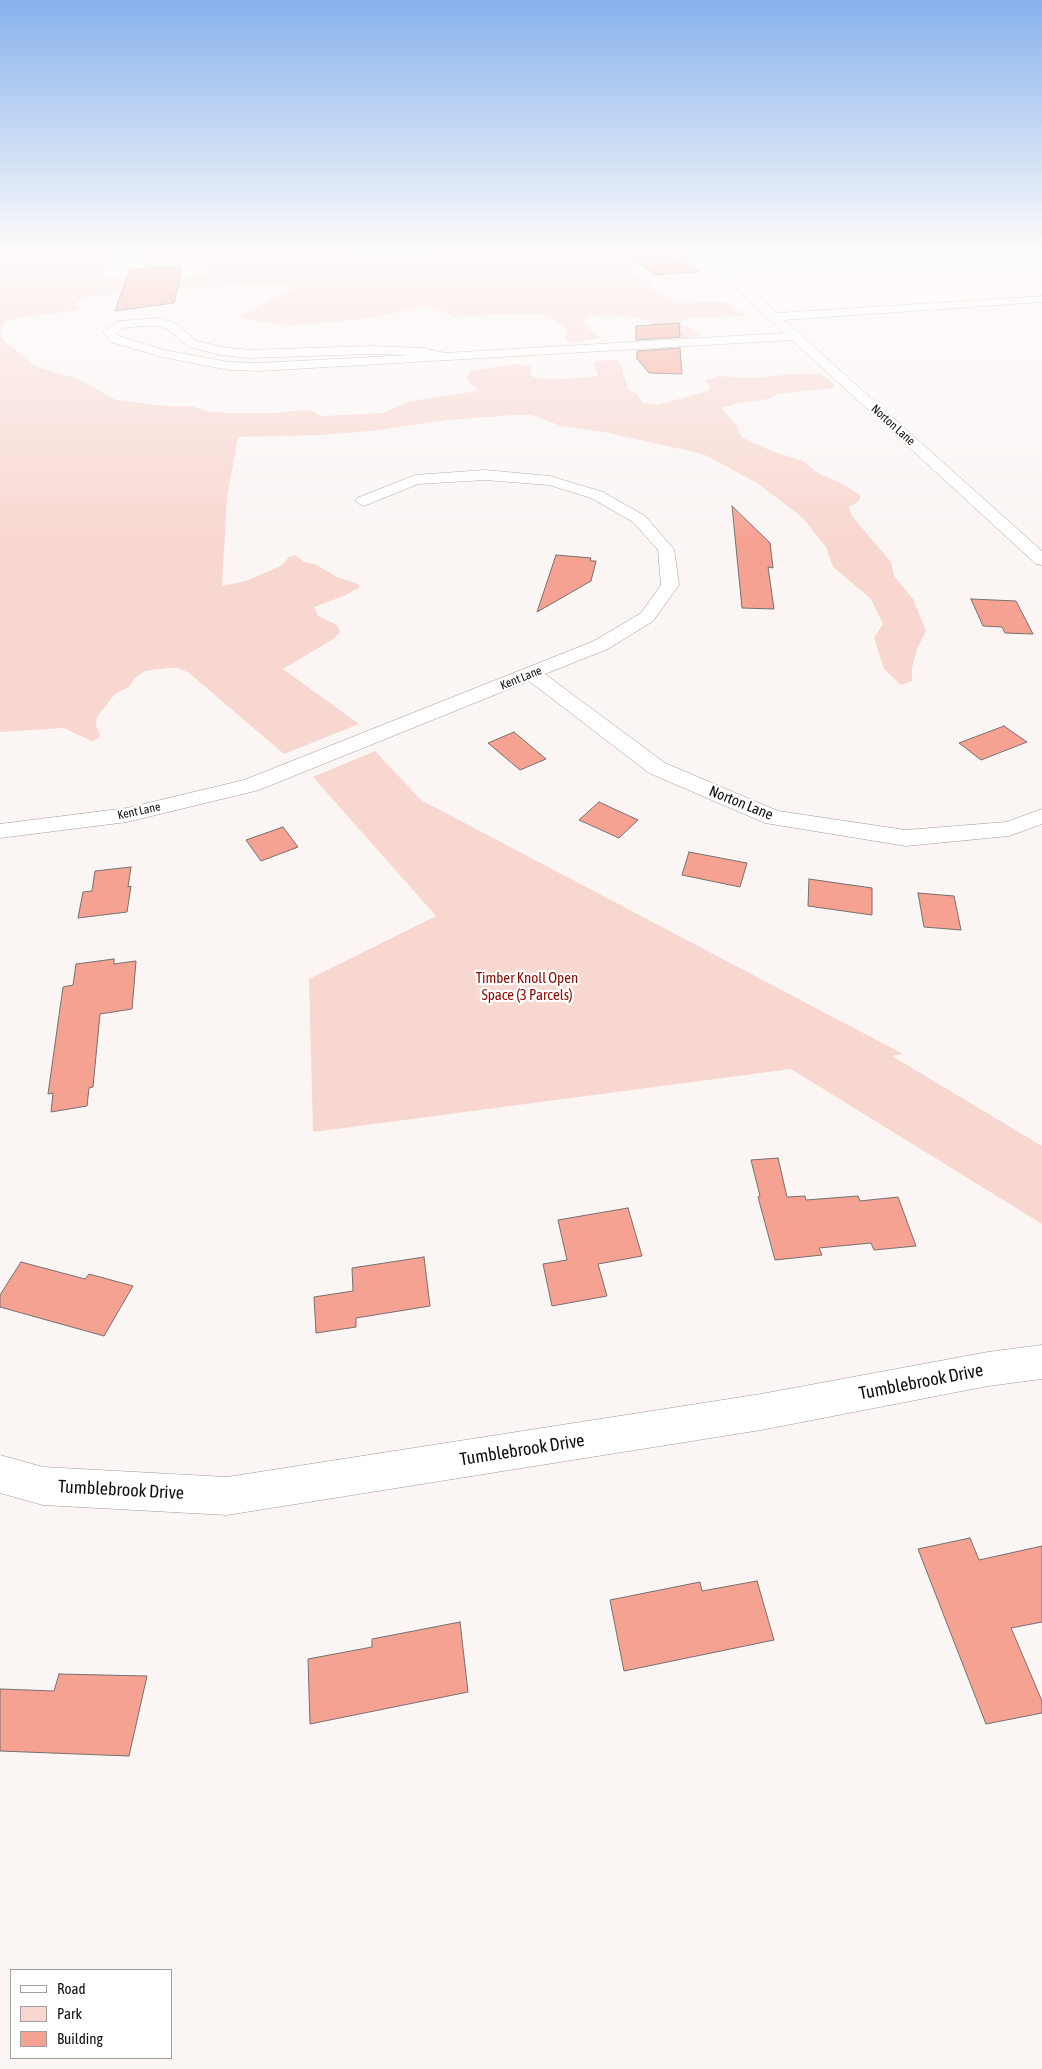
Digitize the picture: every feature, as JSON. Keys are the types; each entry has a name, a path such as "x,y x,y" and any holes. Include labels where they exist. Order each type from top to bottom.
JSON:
{"street":[{"path":"139,347 201,362 229,366 260,367 619,347"},
{"path":"203,347 221,351 249,354 371,350 424,352 445,357"},
{"name":"Norton Lane","path":"806,347 1042,560"},
{"name":"Kent Lane","path":"0,831 127,815 251,785 601,645 648,617 670,585 666,549 639,519 597,495 550,481 485,475 415,480 363,500"},
{"name":"Norton Lane","path":"532,674 658,768 773,818 906,838 1009,829 1042,816"},
{"name":"Tumblebrook Drive","path":"0,1474 43,1486 227,1496 761,1412 988,1370 1042,1362"}],"green space":[{"path":"0,347 11,347 37,367 79,379 116,400 166,406 191,406 207,411 226,413 276,413 303,410 313,411 321,416 384,413 407,402 477,391 477,388 470,383 467,376 471,371 515,364 530,366 531,375 536,378 565,379 597,376 598,374 594,366 595,361 617,360 621,365 628,389 637,394 643,403 657,405 708,391 711,387 705,381 718,376 752,378 795,374 821,374 834,384 833,388 778,394 768,399 739,403 722,408 737,426 741,437 772,451 805,462 816,472 843,484 861,496 859,501 849,507 852,516 891,562 894,576 913,599 926,631 917,649 912,668 912,681 901,685 884,669 874,638 883,624 871,599 833,567 826,547 802,517 757,483 705,455 604,432 561,426 532,415 448,420 370,431 320,435 238,437 227,498 222,586 246,581 281,566 289,557 295,555 304,562 315,564 337,577 358,584 360,587 346,595 314,607 318,616 337,625 340,632 335,638 283,669 359,724 284,754 189,673 178,668 169,668 144,671 134,679 129,687 115,694 97,717 96,726 100,735 98,739 91,741 64,728 0,732"},
{"name":"Timber Knoll Open Space (3 Parcels)","path":"375,751 421,800 903,1054 892,1056 1042,1146 1042,1224 791,1069 313,1132 309,979 436,916 313,777"}],"building":[{"path":"680,348 682,374 649,373 637,359 637,351"},
{"path":"732,506 770,543 773,568 768,567 774,609 742,608"},
{"path":"556,555 591,558 590,561 596,561 591,581 537,612"},
{"path":"971,599 1016,601 1033,634 1005,633 1002,627 983,626"},
{"path":"1004,726 1027,742 981,760 959,743"},
{"path":"514,732 546,759 520,770 488,743"},
{"path":"599,802 638,820 619,838 579,820"},
{"path":"283,827 298,847 261,861 246,840"},
{"path":"689,852 747,863 740,887 682,875"},
{"path":"131,867 128,887 131,886 127,912 78,918 83,892 92,891 95,871"},
{"path":"809,879 872,888 872,915 808,906"},
{"path":"918,893 954,896 961,930 924,927"},
{"path":"114,959 114,964 136,961 132,1009 100,1014 93,1087 89,1088 87,1106 51,1112 53,1093 48,1094 63,987 73,985 76,964"},
{"path":"778,1158 787,1197 805,1196 806,1200 858,1196 860,1201 898,1197 916,1246 874,1250 871,1243 819,1248 822,1255 775,1260 758,1197 760,1196 751,1160"},
{"path":"628,1208 642,1256 598,1264 607,1296 552,1306 543,1264 567,1260 558,1220"},
{"path":"424,1257 430,1306 356,1318 356,1327 316,1333 314,1297 353,1291 352,1268"},
{"path":"21,1262 85,1279 89,1274 133,1286 104,1336 0,1307 0,1295"},
{"path":"970,1538 979,1560 1042,1546 1042,1622 1011,1628 1042,1701 1042,1713 986,1724 918,1549"},
{"path":"757,1581 774,1640 624,1671 610,1600 700,1582 702,1591"},
{"path":"460,1622 468,1692 310,1724 308,1659 372,1647 372,1639"},
{"path":"59,1674 147,1676 129,1756 0,1751 0,1689 54,1691"}]}
